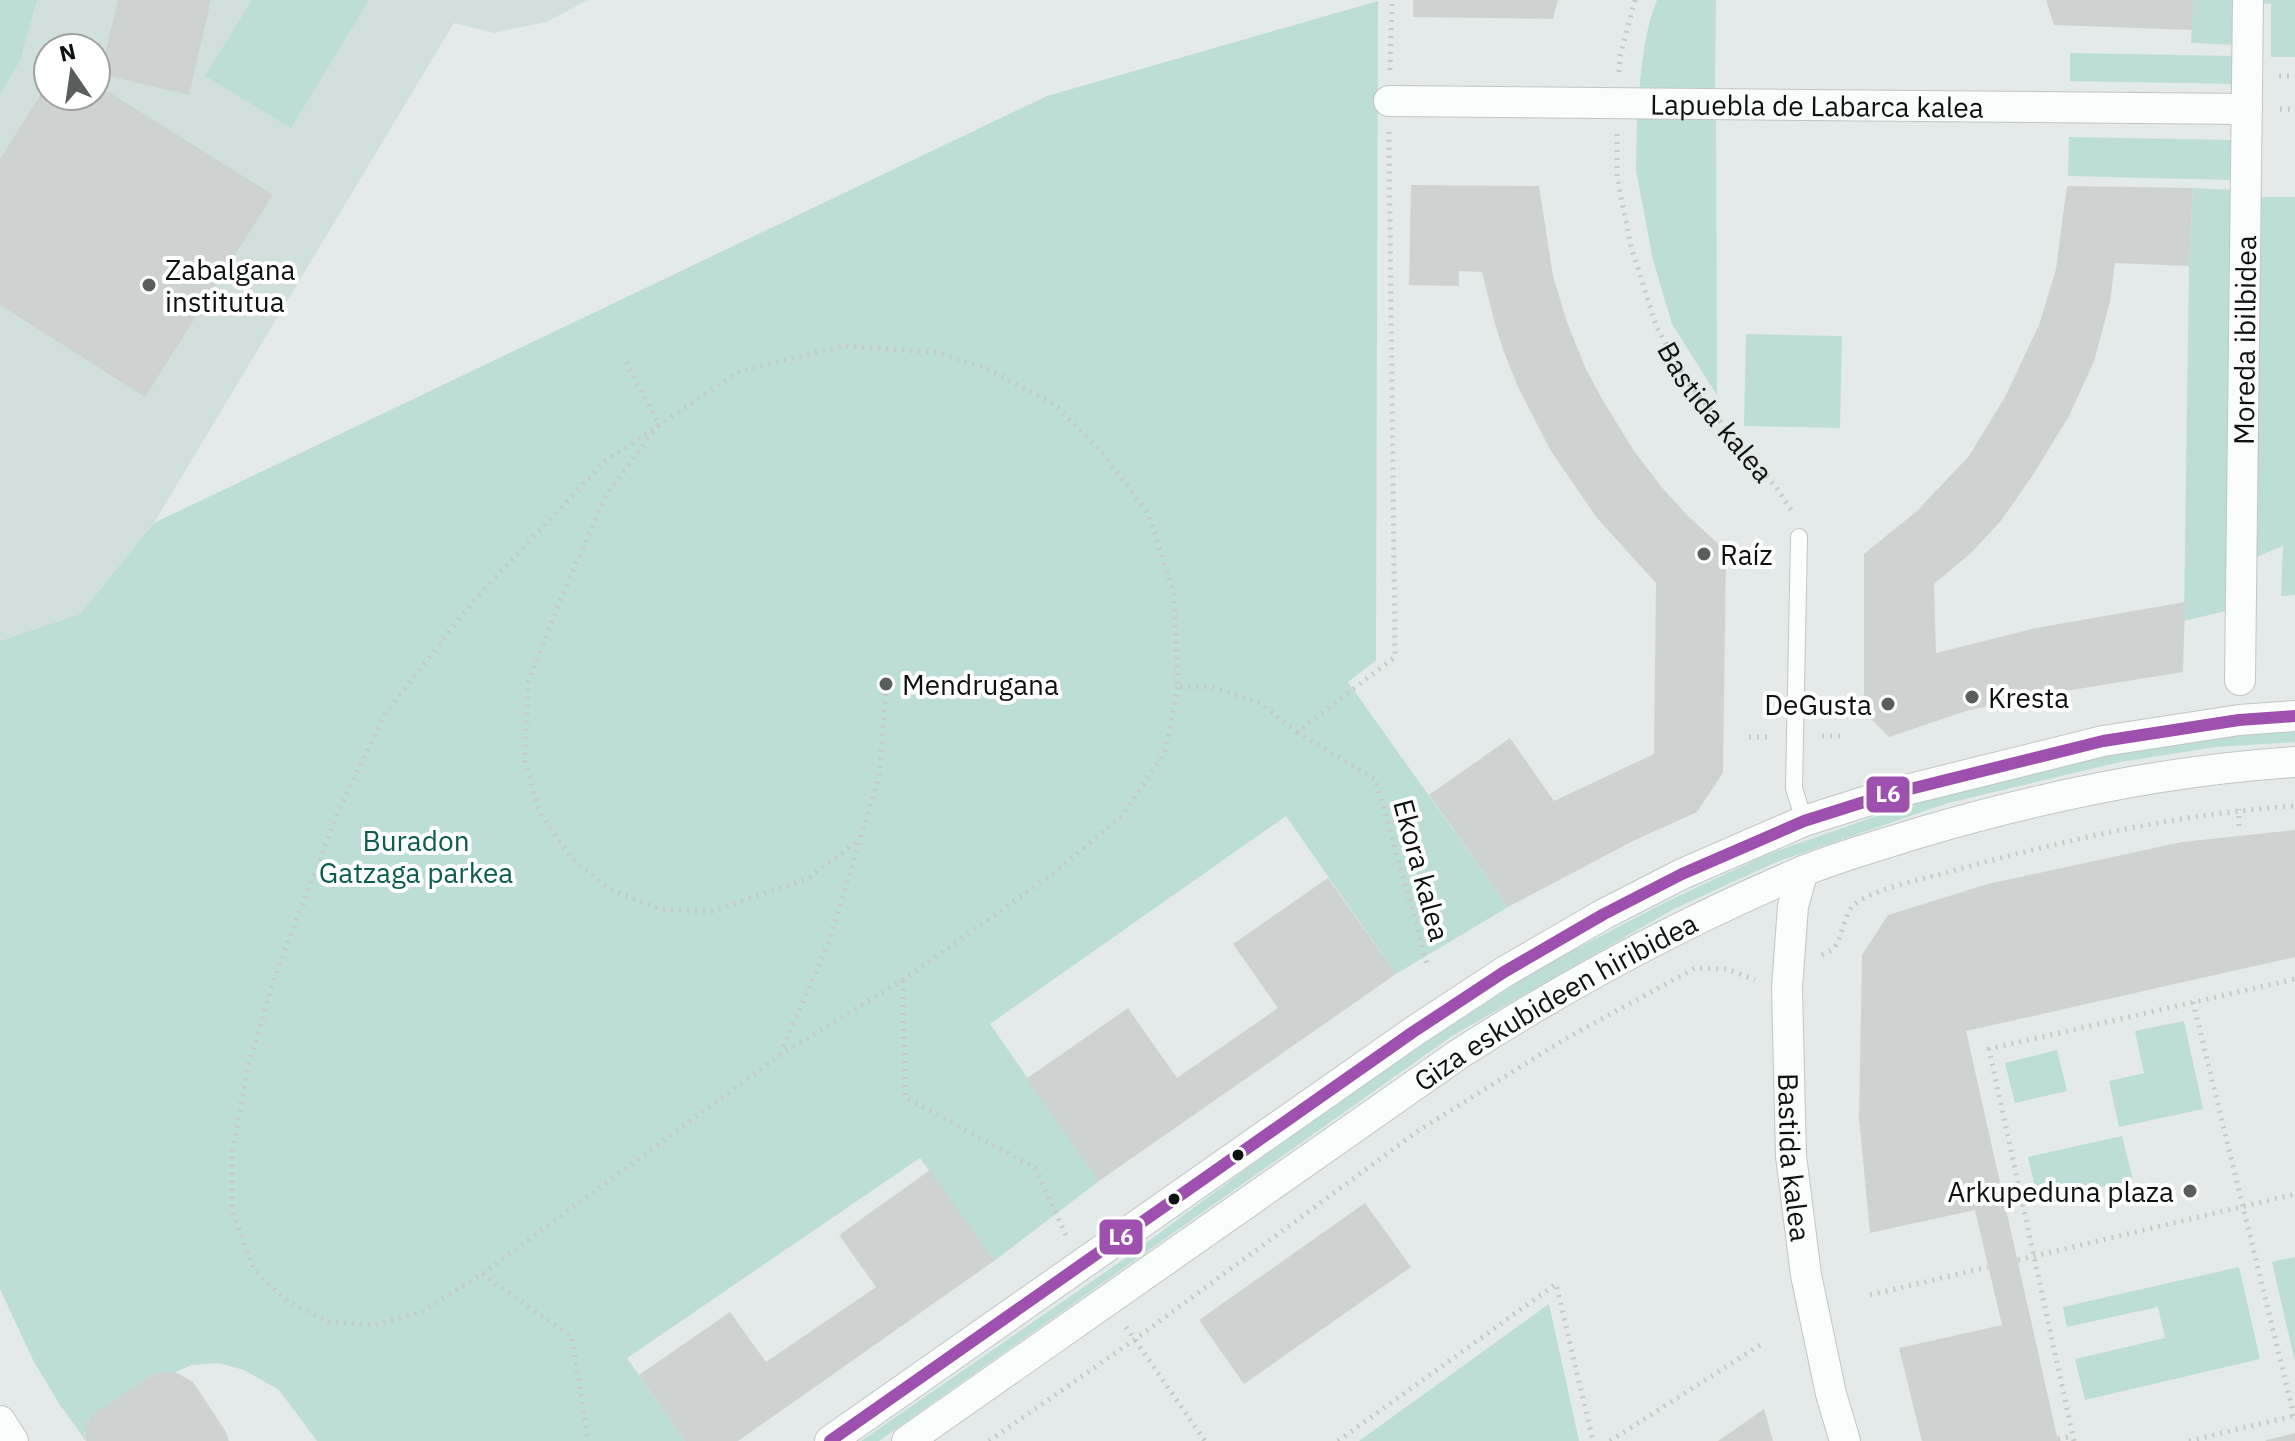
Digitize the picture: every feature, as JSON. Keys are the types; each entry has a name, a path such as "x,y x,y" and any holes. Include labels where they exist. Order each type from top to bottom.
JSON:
{"street":[{"name":"Moreda ibilbidea","path":"2240,680 2248,0"},
{"name":"Lapuebla de Labarca kalea","path":"1389,101 2247,109"},
{"name":"Giza eskubideen hiribidea","path":"830,1441 1353,1074 1504,972 1604,914 1682,874 1804,821 1886,795 2103,741 2239,720 2295,716"},
{"name":"Giza eskubideen hiribidea","path":"907,1441 1434,1071 1530,1008 1689,923 1803,871 1973,816 2139,780 2239,765 2295,762"},
{"name":"Bastida kalea","path":"1803,871 1793,906 1787,988 1793,1171 1806,1275 1831,1394 1845,1441"},
{"path":"0,1421 13,1441"}],"lane":[{"path":"1799,537 1794,788 1804,821"}],"path":[{"path":"1297,732 1395,657 1389,101 1392,0"},
{"name":"Bastida kalea","path":"1635,0 1620,56 1618,103 1617,177 1631,246 1656,326 1688,383 1792,509 1799,537"},
{"path":"843,346 936,352 988,369 1054,404 1100,450 1148,513 1174,594 1178,687 1165,752 1122,816 1055,872 903,980 780,1055 482,1274 422,1312 375,1325 329,1322 287,1301 254,1270 232,1210 232,1153 248,1068 275,976 339,810 385,714 474,600 604,462 740,371 843,346"},
{"path":"626,362 659,424"},
{"path":"659,424 606,495 528,683 525,761 540,813 571,857 609,889 662,910 712,911 807,879 859,840"},
{"name":"Ekora kalea","path":"1178,687 1211,687 1258,702 1297,732 1376,780 1428,967"},
{"path":"780,1055 829,942 879,777 886,692"},
{"path":"989,1441 1134,1340 1418,1131 1565,1039 1695,968 1727,969 1763,983 1788,974 1833,949 1853,906 1903,885 2032,849 2187,817 2295,806"},
{"path":"2058,1439 2073,1438 1989,1049 2295,979"},
{"path":"903,980 905,1097 1035,1168 1065,1234"},
{"path":"2189,1441 2294,1416 2193,1002"},
{"path":"2018,1260 2295,1194"},
{"path":"1870,1295 1988,1267"},
{"path":"482,1274 572,1337 588,1441"},
{"path":"1338,1441 1556,1284 1593,1441"},
{"path":"1134,1340 1205,1441"},
{"path":"1610,1441 1760,1345"}],"shaded area":[{"name":"Zabalgana institutua","path":"37,0 588,0 546,22 494,33 454,23 154,523 80,614 0,641 0,95 20,61"}],"green space":[{"path":"0,0 37,0 20,61 0,95"},
{"path":"252,0 369,0 291,128 205,76"},
{"path":"1657,0 1716,0 1715,92 1639,94 1647,34"},
{"path":"2193,0 2238,0 2237,45 2191,43"},
{"path":"2259,0 2295,0 2295,57 2271,57 2271,4 2259,3"},
{"name":"Buradon Gatzaga parkea","path":"1378,1 1376,660 1348,682 1508,907 1396,974 1286,816 990,1024 1099,1181 994,1261 920,1158 627,1358 685,1441 317,1441 279,1390 244,1370 219,1363 192,1365 175,1372 153,1374 88,1420 84,1433 86,1441 33,1360 0,1289 0,641 80,614 154,523 1047,96"},
{"path":"2070,53 2236,56 2236,84 2070,81"},
{"path":"1637,116 1716,119 1717,395 1672,324 1653,260 1636,170"},
{"path":"2069,137 2233,140 2232,180 2068,176"},
{"path":"2193,188 2235,190 2226,611 2184,621 2189,266"},
{"path":"2259,197 2295,197 2295,595 2281,596 2283,546 2254,558"},
{"path":"1746,334 1842,336 1840,428 1744,426"},
{"path":"2295,727 2295,742 2216,747 2120,762 1948,803 1774,863 1672,910 1452,1036 879,1441 861,1441 1127,1257 1356,1088 1543,966 1670,900 1768,854 1943,793 2118,752"},
{"path":"2184,1021 2203,1109 2119,1127 2109,1081 2144,1073 2135,1031"},
{"path":"2057,1050 2067,1091 2015,1103 2005,1063"},
{"path":"2122,1136 2133,1180 2038,1201 2028,1157"},
{"path":"2295,1257 2295,1362 2272,1262"},
{"path":"2239,1267 2260,1359 2085,1400 2075,1359 2165,1338 2158,1307 2067,1327 2063,1307"},
{"path":"1549,1304 1579,1441 1359,1441"}],"building":[{"path":"118,0 211,0 189,95 112,77 110,32"},
{"path":"1413,0 1558,0 1553,19 1413,17"},
{"path":"2046,0 2193,0 2192,30 2054,25"},
{"path":"112,94 273,195 145,397 0,305 0,159 32,108 32,112 112,112"},
{"path":"1411,185 1539,186 1553,276 1585,367 1634,451 1664,490 1726,551 1723,773 1697,812 1635,840 1508,907 1429,795 1510,738 1554,801 1654,754 1656,583 1597,518 1551,451 1504,352 1482,272 1459,271 1459,286 1409,285"},
{"path":"2067,186 2193,188 2189,266 2115,263 2110,302 2094,361 2069,416 2000,522 1971,553 1934,584 1936,653 2036,628 2185,602 2183,672 1969,710 1889,737 1864,712 1864,554 1917,511 1969,456 2005,397 2039,325 2056,269"},
{"path":"2295,830 2295,957 1966,1031 2058,1441 1922,1441 1899,1348 2002,1325 1975,1210 1870,1233 1859,1118 1862,955 1888,915 1988,884 2182,842"},
{"path":"1328,878 1396,974 1099,1181 1026,1079 1128,1008 1177,1078 1278,1008 1233,944"},
{"path":"930,1170 994,1261 738,1441 685,1441 639,1375 730,1312 766,1362 876,1287 839,1235"},
{"path":"1365,1203 1411,1267 1244,1384 1199,1320"},
{"path":"175,1372 193,1382 229,1441 86,1441 84,1426 93,1415 153,1374"},
{"path":"1764,1409 1773,1441 1718,1441"},
{"path":"2295,1433 2295,1441 2266,1441 2266,1440"}],"transit line":[{"name":"L6","path":"830,1441 1413,1032 1504,972 1604,914 1682,874 1804,821 1886,795 2103,741 2239,720 2295,716"}],"place":[{"name":"Zabalgana institutua","path":"149,285"},
{"name":"Raíz","path":"1704,554"},
{"name":"Mendrugana","path":"886,684"},
{"name":"Kresta","path":"1972,697"},
{"name":"DeGusta","path":"1888,704"},
{"name":"Arkupeduna plaza","path":"2190,1191"}]}
